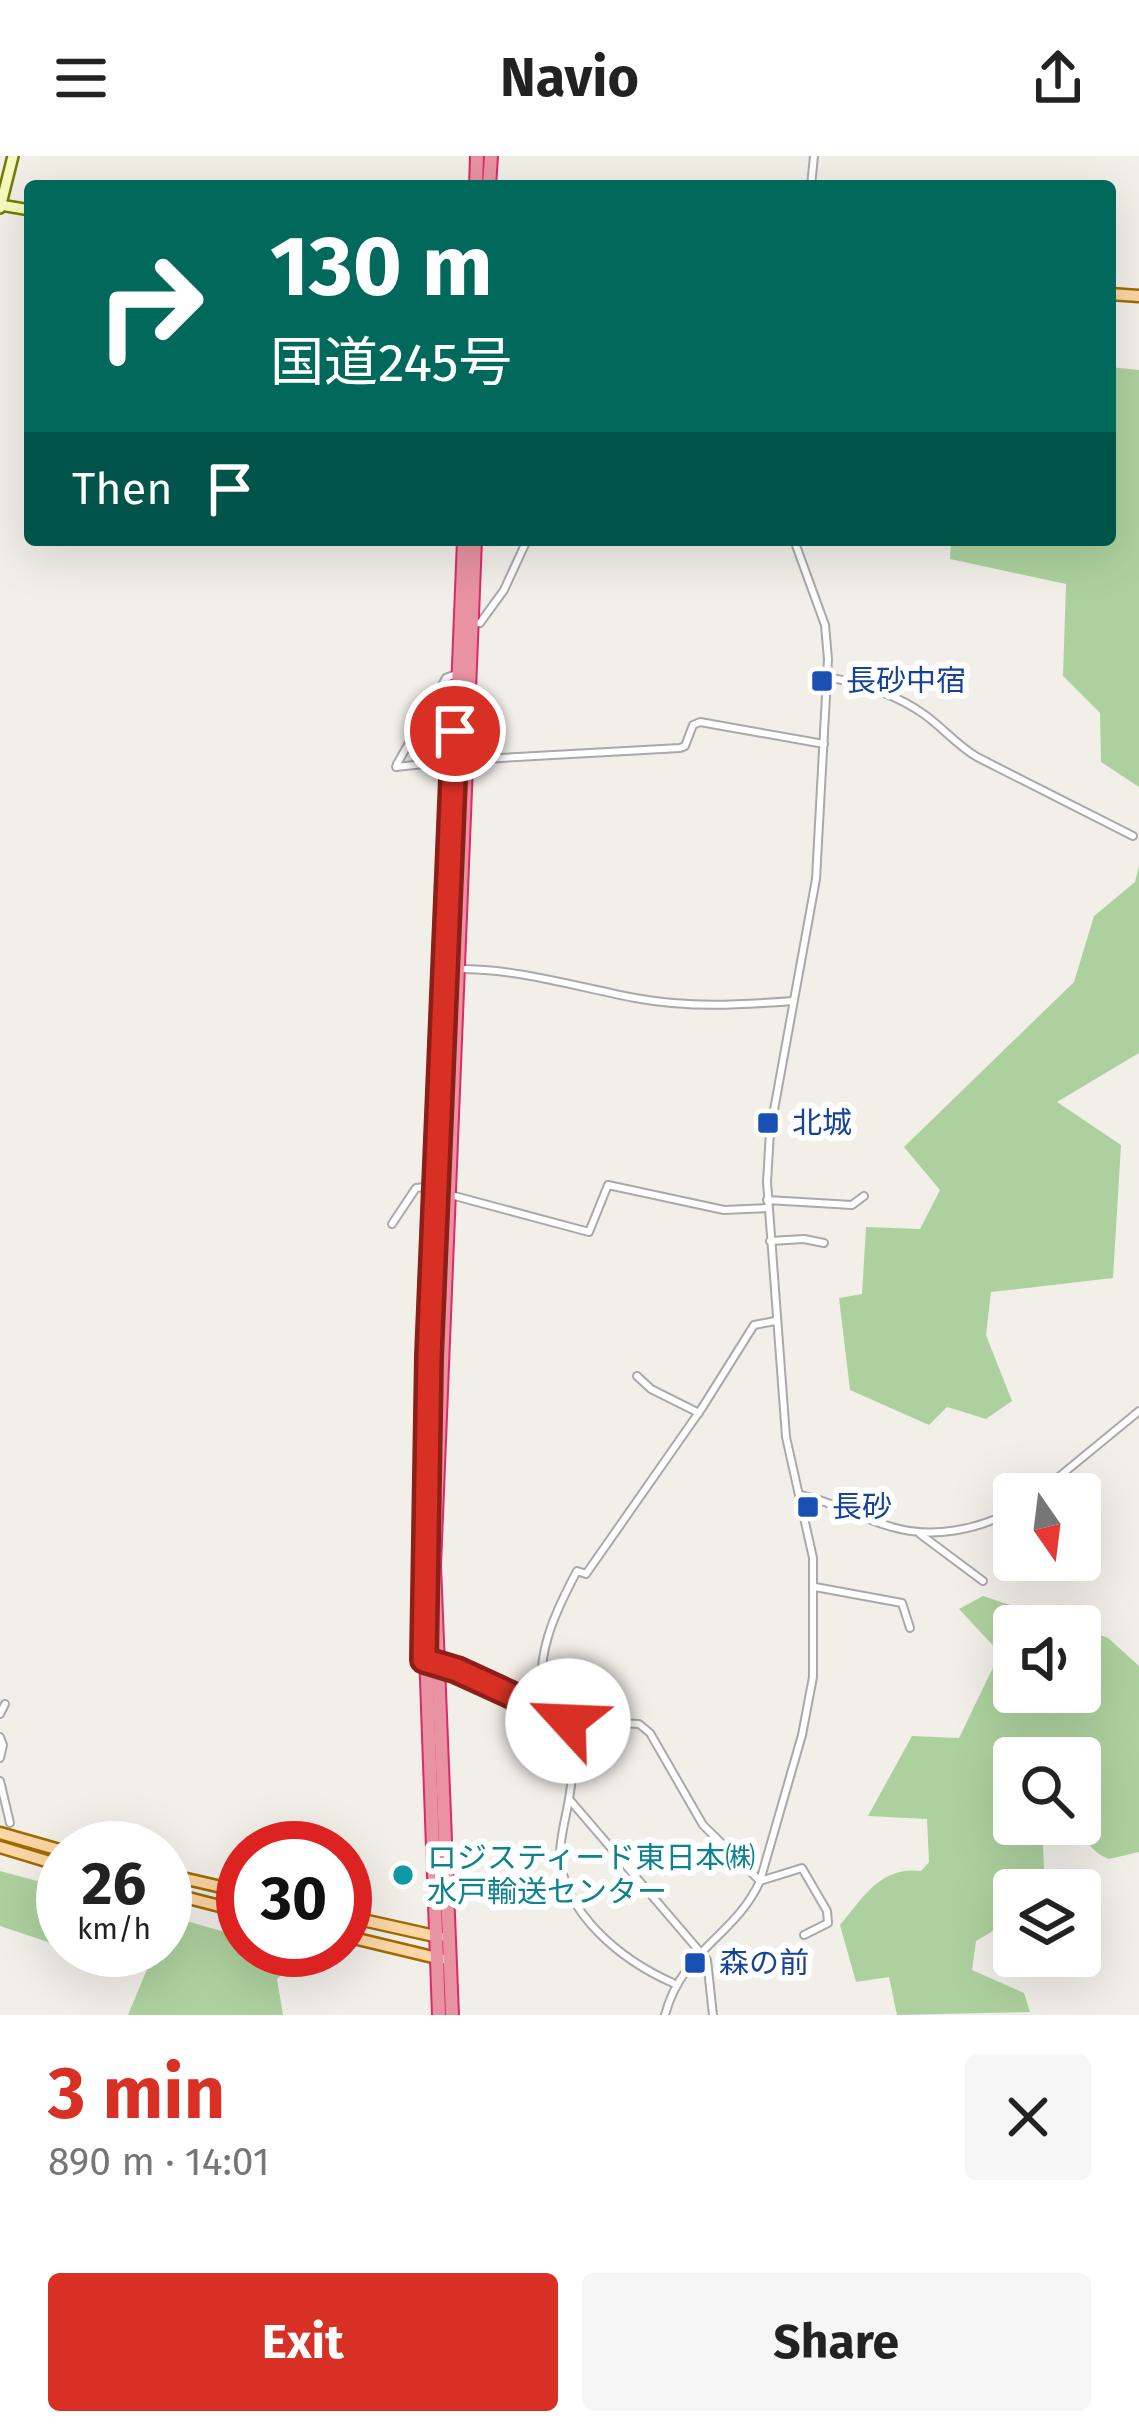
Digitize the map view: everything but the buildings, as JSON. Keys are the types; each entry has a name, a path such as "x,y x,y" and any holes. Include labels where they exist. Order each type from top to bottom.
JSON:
{"highway":[{"path":"442,1190 456,969 456,674 464,546"},
{"path":"439,2015 442,1959 429,1660 459,760 475,546"},
{"path":"442,1959 452,2015"}],"main road":[{"path":"0,206 14,156"},
{"path":"0,1834 36,1844"},
{"path":"0,1847 36,1858"},
{"path":"372,1922 441,1938"},
{"path":"372,1942 442,1959"}],"street":[{"path":"472,624 480,623 504,590 524,546"},
{"path":"665,2015 674,1983 760,1881 809,1701 815,1587 811,1541 786,1437 767,1204 770,1132 816,879 824,744 825,625 796,546"},
{"path":"456,674 446,678 396,767 680,748 693,725 700,722 824,744"},
{"path":"826,677 889,696 925,715 977,757 1133,836"},
{"path":"456,969 548,978 694,1006 794,1001"},
{"path":"392,1224 416,1189 442,1190 589,1232 608,1185 724,1210 767,1204 852,1205 864,1196"},
{"path":"770,1241 824,1243"},
{"path":"544,1710 540,1660 550,1626 577,1571 586,1574 699,1413 754,1325 775,1321"},
{"path":"637,1376 650,1389 699,1413"},
{"path":"1064,1473 1139,1411"},
{"path":"800,1495 917,1532 971,1528 993,1519"},
{"path":"917,1532 983,1581"},
{"path":"815,1587 902,1603 910,1628"},
{"path":"429,1660 580,1724 639,1724 650,1733 703,1825 760,1881"},
{"path":"0,1714 5,1704"},
{"path":"580,1724 560,1850 562,1870 591,1928 631,1962 674,1983"},
{"path":"0,1738 4,1745 0,1759"},
{"path":"0,1781 10,1823"},
{"path":"569,1799 709,1965 713,2015"},
{"path":"760,1881 802,1868 827,1911 828,1923 804,1934"}],"green space":[{"path":"1116,368 1139,370 1139,787 1101,762 1100,713 1063,676 1066,584 950,559 951,546 1116,546"},
{"path":"1139,866 1139,1053 1057,1102 1121,1145 1113,1278 991,1292 986,1335 1012,1401 986,1419 947,1407 929,1425 850,1390 839,1298 862,1294 866,1227 920,1229 940,1190 904,1147 1074,982 1094,916 1135,882"},
{"path":"983,1596 1010,1605 993,1605 993,1645 959,1609"},
{"path":"1101,1636 1108,1638 1139,1666 1139,1852 1109,1859 1090,1845 1101,1845 1101,1737 993,1737 993,1845 1043,1845 1044,1868 993,1869 993,1931 976,1941 972,1970 1024,1993 1030,2012 897,2015 889,1977 856,1982 840,1925 883,1879 921,1871 929,1862 927,1819 868,1816 912,1736 959,1738 993,1668 993,1713 1101,1713"},
{"path":"0,1871 36,1881 36,1938 0,1926"},
{"path":"192,1923 216,1929 216,1977 279,1977 283,2015 128,2015 144,1977 192,1977"}],"place":[{"name":"長砂中宿","path":"822,681"},
{"name":"北城","path":"768,1123"},
{"name":"長砂","path":"808,1507"},
{"name":"ロジスティード東日本㈱ 水戸輸送センター","path":"403,1875"},
{"name":"森の前","path":"695,1963"}],"route":[{"path":"455,731 429,1356 424,1660 435,1660 568,1721"}]}
